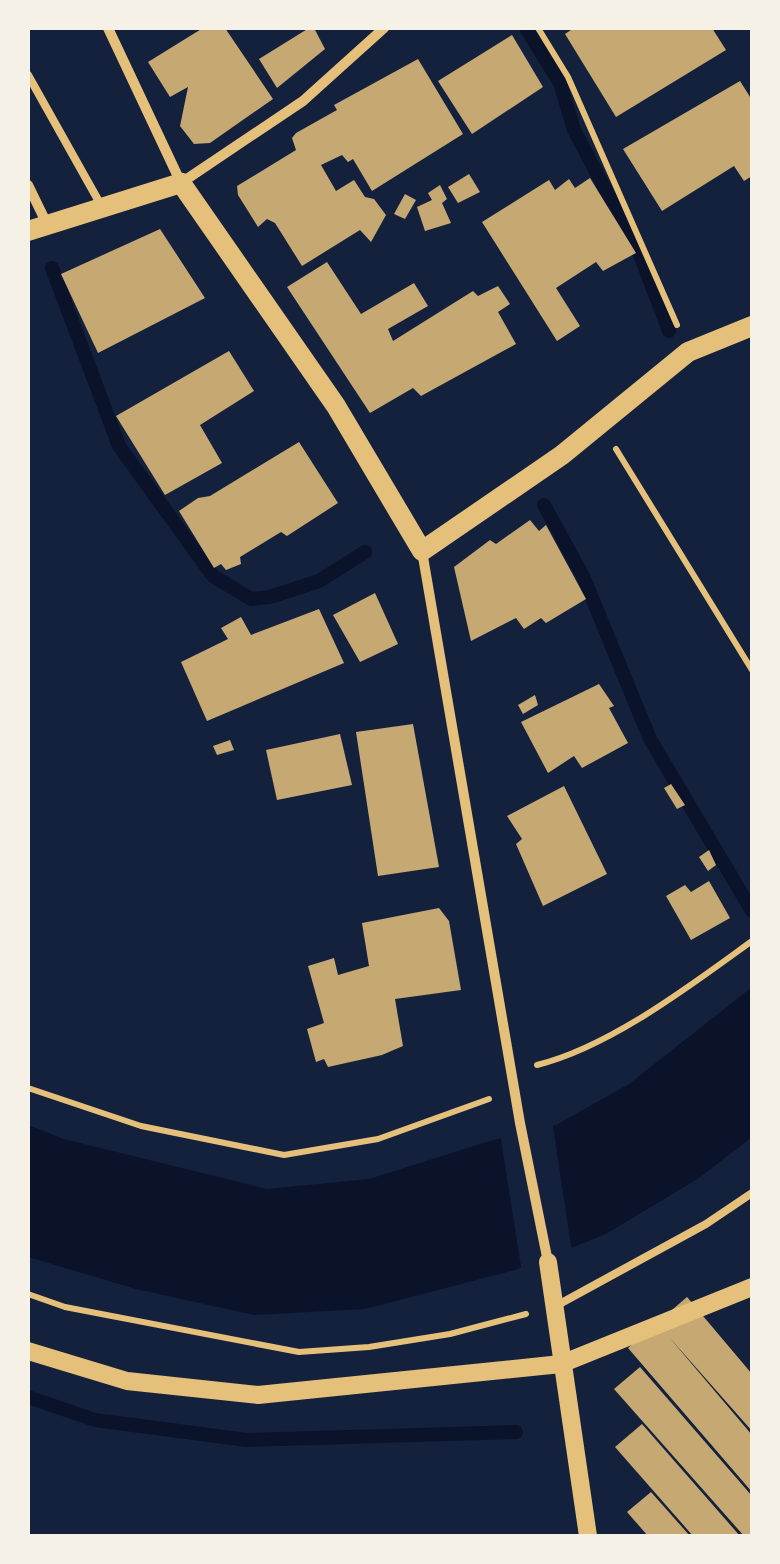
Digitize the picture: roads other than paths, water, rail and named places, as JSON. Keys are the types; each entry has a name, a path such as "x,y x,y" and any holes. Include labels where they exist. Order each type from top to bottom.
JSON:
{"main road":[{"path":"37,228 181,183 336,406 422,550 562,454 688,352 752,326"}],"street":[{"path":"108,28 181,183 303,101 384,28"},
{"path":"28,185 37,228"},
{"path":"422,550 520,1124 548,1262 588,1536"},
{"path":"28,1351 127,1380 258,1395 561,1364 752,1287"}],"lane":[{"path":"28,75 102,207"},
{"path":"554,1306 706,1224 752,1194"}],"water":[{"path":"752,987 752,1137 699,1178 606,1234 515,1270 365,1309 254,1315 136,1289 28,1257 28,1125 64,1139 267,1189 369,1179 493,1140 556,1125 629,1084"}],"waterway":[{"path":"526,28 560,83 574,130 640,255 669,331"},
{"path":"52,268 119,446 213,576 251,599 270,597 319,581 365,552"},
{"path":"544,505 583,576 650,739 752,911"},
{"path":"28,1397 95,1420 247,1440 516,1432"}]}
